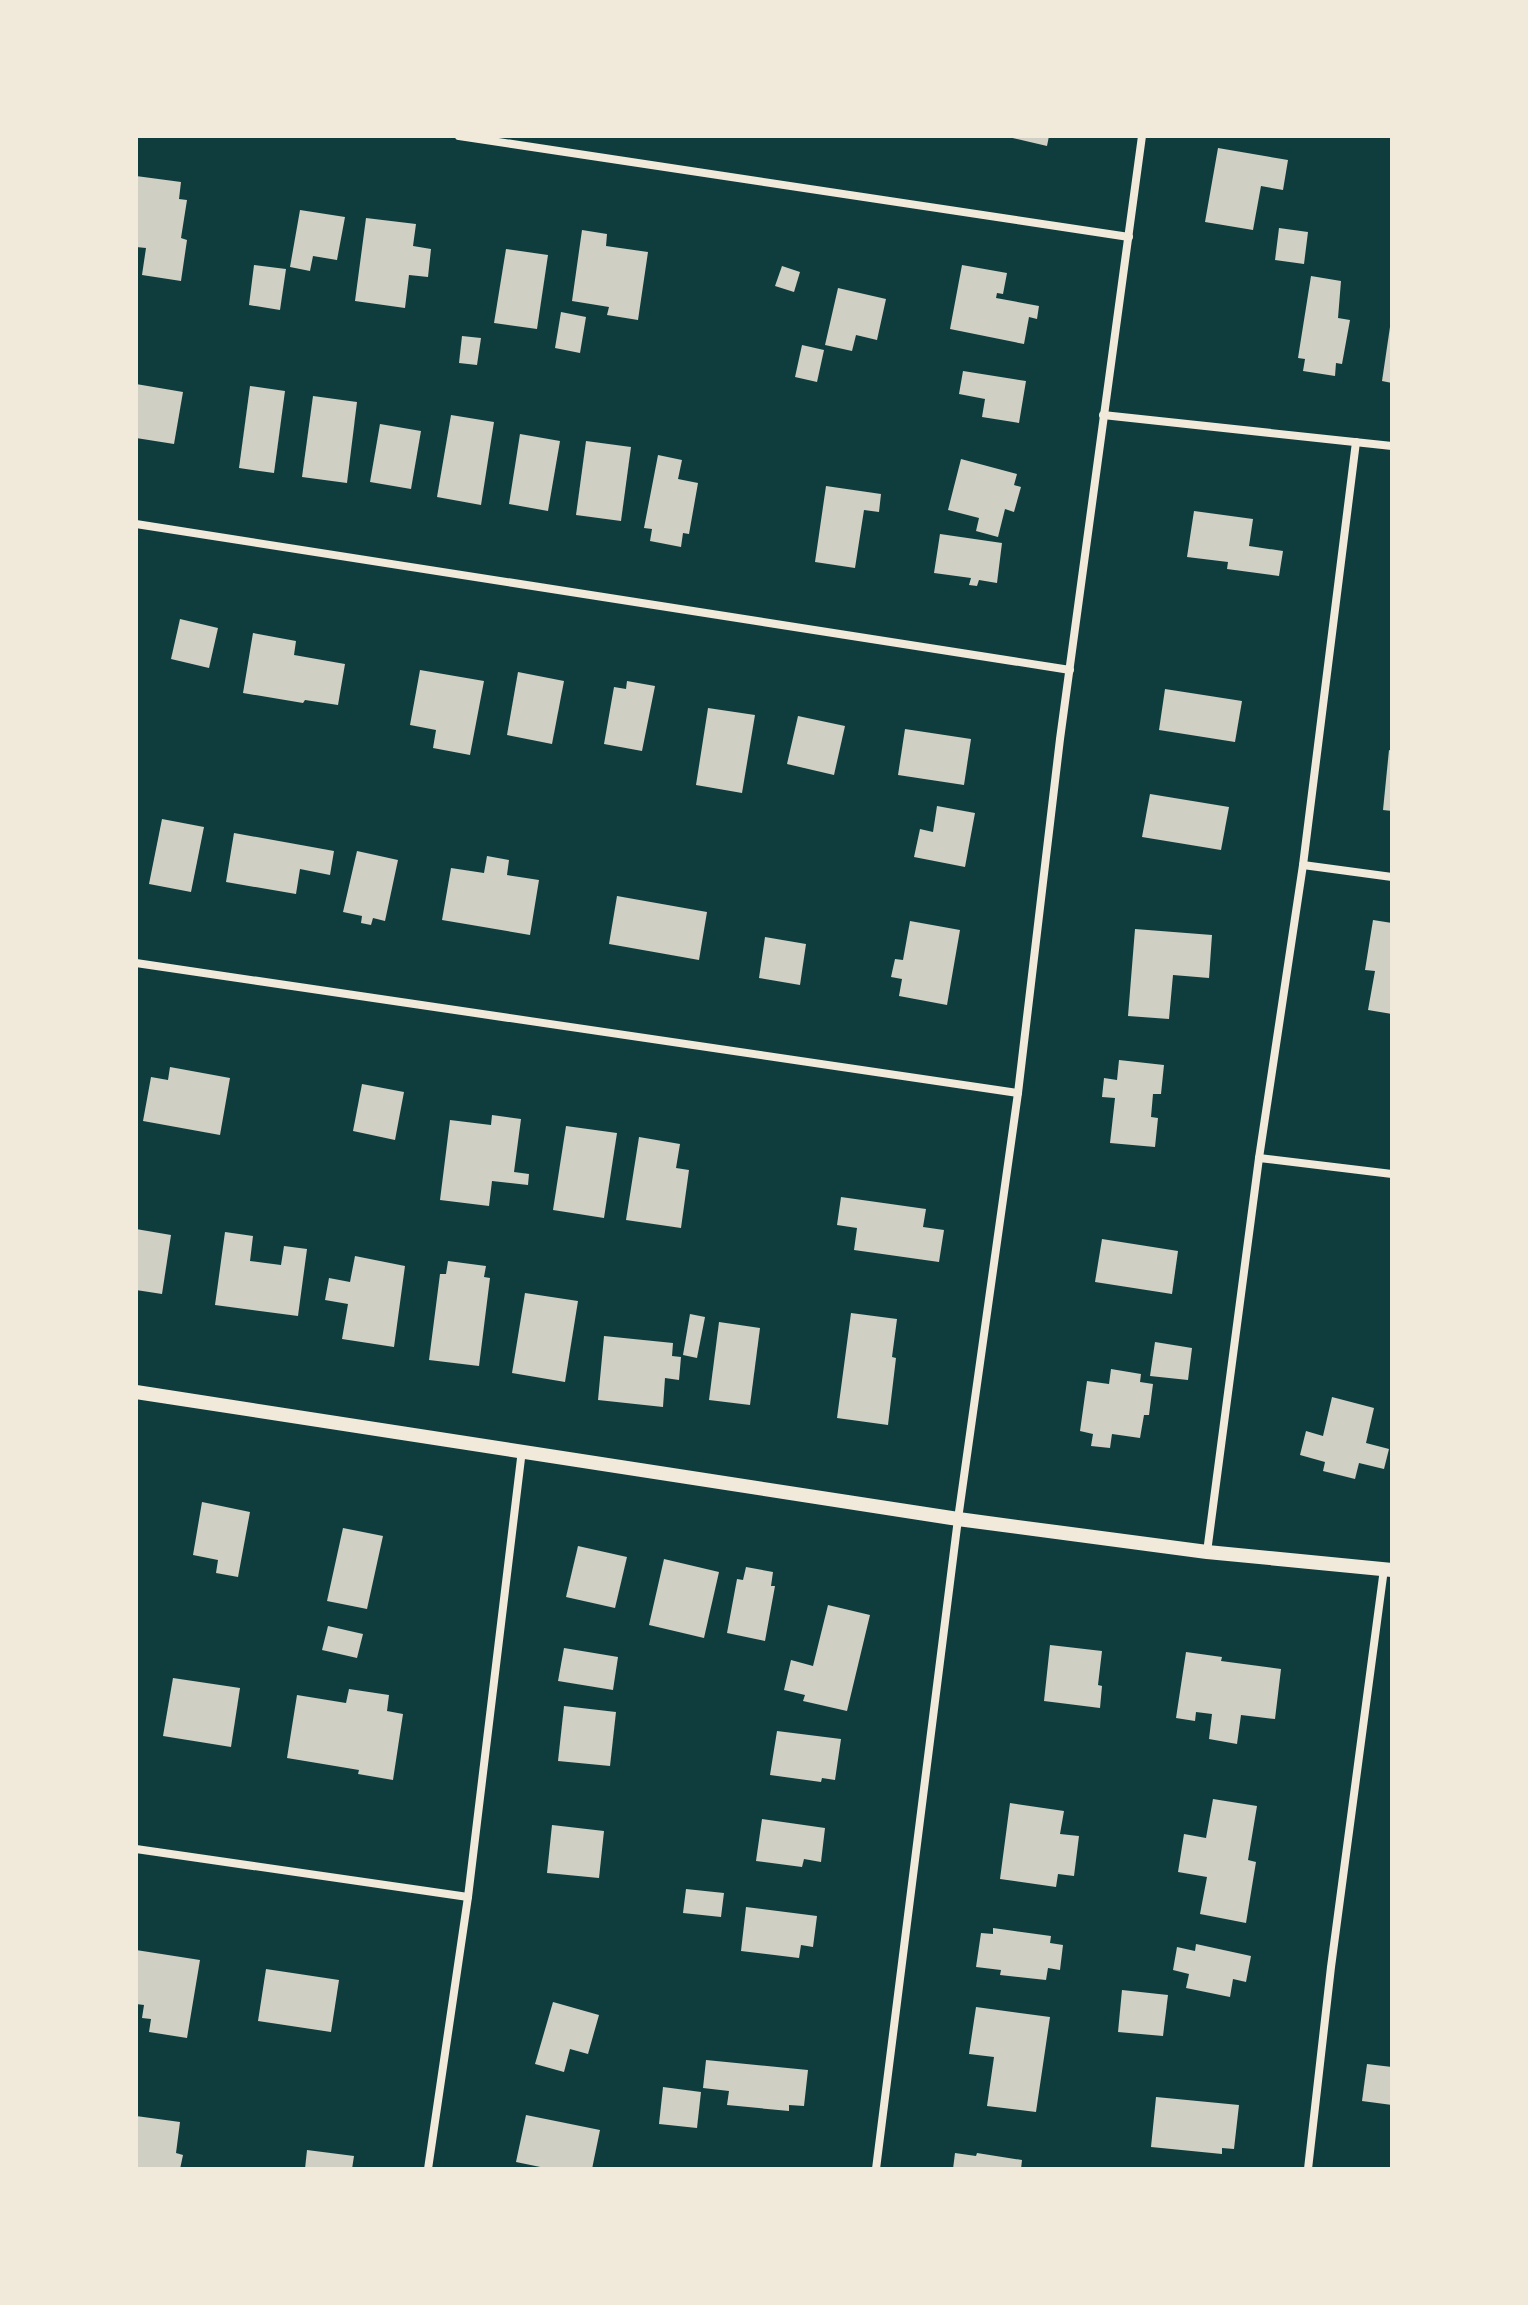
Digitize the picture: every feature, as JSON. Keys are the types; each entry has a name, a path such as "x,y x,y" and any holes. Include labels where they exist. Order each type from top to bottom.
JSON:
{"street":[{"path":"459,136 1129,237"},
{"path":"876,2169 958,1519 1018,1093 1103,415 1142,136"},
{"path":"1103,415 1392,446"},
{"path":"1207,1552 1259,1158 1303,865 1356,442"},
{"path":"136,524 1070,670"},
{"path":"1303,865 1392,877"},
{"path":"136,963 1018,1093"},
{"path":"1259,1158 1392,1174"},
{"path":"136,1392 958,1519 1207,1552 1388,1570 1331,1967 1308,2169"},
{"path":"428,2169 468,1897 522,1450"},
{"path":"136,1849 468,1897"}],"building":[{"path":"1004,136 1049,136 1047,146"},
{"path":"1218,148 1288,160 1283,190 1261,186 1253,230 1205,222"},
{"path":"136,176 181,182 179,199 187,200 181,238 187,240 181,281 142,275 146,248 136,247"},
{"path":"300,210 345,217 337,260 313,256 310,271 290,267"},
{"path":"366,218 416,224 413,246 431,249 428,277 409,275 405,308 355,301"},
{"path":"1279,228 1308,232 1304,264 1275,260"},
{"path":"582,230 607,234 606,246 648,252 638,320 607,315 609,307 572,301"},
{"path":"506,249 548,255 537,329 494,323"},
{"path":"254,265 286,269 280,310 249,305"},
{"path":"962,265 1007,273 1003,294 997,293 996,298 1039,306 1037,319 1029,317 1024,344 950,329"},
{"path":"782,266 800,272 794,292 775,286"},
{"path":"1311,276 1341,281 1338,318 1350,320 1342,364 1336,363 1335,376 1303,371 1305,359 1298,358"},
{"path":"838,288 886,299 877,340 856,335 852,351 825,345"},
{"path":"561,312 586,317 580,353 555,348"},
{"path":"1392,328 1392,383 1382,381"},
{"path":"462,336 481,338 477,365 459,363"},
{"path":"802,345 824,350 817,382 795,377"},
{"path":"963,371 1026,381 1019,423 982,417 985,399 959,394"},
{"path":"136,384 183,392 174,444 136,438"},
{"path":"250,386 285,391 274,473 239,468"},
{"path":"313,396 357,402 347,483 302,477"},
{"path":"451,415 494,422 481,505 437,497"},
{"path":"380,424 421,431 411,489 370,482"},
{"path":"520,434 560,441 548,511 509,504"},
{"path":"586,441 631,447 621,521 576,515"},
{"path":"658,455 682,460 678,479 698,483 689,534 683,533 681,547 650,541 652,529 644,528"},
{"path":"961,459 1017,474 1014,485 1021,487 1014,512 1005,509 998,537 976,531 979,518 948,510"},
{"path":"826,486 881,494 879,512 864,510 855,568 815,562"},
{"path":"1194,511 1253,519 1249,546 1283,551 1279,576 1227,569 1228,562 1187,557"},
{"path":"940,534 1002,543 997,583 979,580 977,586 969,585 971,578 934,573"},
{"path":"180,619 218,628 209,668 171,659"},
{"path":"253,633 296,641 294,655 345,664 338,705 305,700 303,703 243,693"},
{"path":"420,670 484,681 470,755 433,748 436,730 410,725"},
{"path":"518,672 564,681 552,744 507,735"},
{"path":"627,681 655,686 642,751 604,744 614,687 626,689"},
{"path":"1165,689 1242,701 1235,742 1159,730"},
{"path":"708,708 755,715 742,793 696,785"},
{"path":"798,716 845,726 834,775 787,764"},
{"path":"905,729 971,739 964,785 898,775"},
{"path":"1389,750 1392,751 1392,811 1383,810"},
{"path":"1150,794 1229,807 1221,850 1142,837"},
{"path":"937,806 975,813 965,867 914,857 920,829 933,832"},
{"path":"162,819 204,827 191,892 149,884"},
{"path":"234,833 334,851 330,875 300,869 296,894 226,882"},
{"path":"357,851 398,860 385,921 373,918 371,925 361,923 362,916 343,912"},
{"path":"487,856 509,860 507,875 539,880 530,935 442,920 451,868 484,873"},
{"path":"617,896 707,912 699,960 609,944"},
{"path":"1373,920 1392,923 1392,1014 1368,1010 1375,971 1365,970"},
{"path":"910,921 960,930 947,1005 899,996 902,979 891,977 895,959 903,960"},
{"path":"1135,929 1212,935 1209,978 1173,975 1169,1019 1128,1016"},
{"path":"765,937 806,944 800,985 759,978"},
{"path":"1119,1060 1164,1065 1161,1094 1153,1094 1151,1117 1158,1118 1155,1147 1110,1143 1115,1098 1102,1097 1104,1078 1117,1080"},
{"path":"170,1067 230,1078 220,1135 143,1121 151,1077 168,1080"},
{"path":"362,1084 404,1092 395,1140 353,1131"},
{"path":"492,1115 521,1119 514,1172 529,1174 528,1185 492,1181 489,1206 440,1200 450,1120 491,1125"},
{"path":"566,1126 617,1133 604,1218 553,1210"},
{"path":"639,1137 680,1144 676,1168 689,1170 681,1228 626,1220"},
{"path":"841,1197 926,1209 923,1227 944,1230 939,1262 854,1250 857,1228 837,1225"},
{"path":"136,1229 171,1235 162,1294 136,1290"},
{"path":"225,1232 253,1236 250,1261 281,1265 284,1246 307,1249 298,1316 215,1305"},
{"path":"1102,1239 1178,1251 1172,1294 1095,1282"},
{"path":"355,1256 405,1266 394,1347 342,1339 348,1304 325,1300 329,1278 350,1282"},
{"path":"448,1261 486,1266 484,1277 490,1278 479,1366 429,1360 440,1274 446,1274"},
{"path":"525,1293 578,1301 565,1382 512,1373"},
{"path":"851,1313 897,1319 888,1425 837,1418"},
{"path":"690,1314 705,1317 697,1358 683,1355"},
{"path":"719,1322 760,1328 750,1405 709,1400"},
{"path":"604,1336 673,1343 672,1356 681,1357 679,1380 665,1378 663,1407 598,1400"},
{"path":"1155,1342 1192,1348 1188,1380 1150,1376"},
{"path":"1111,1369 1141,1374 1140,1382 1153,1384 1149,1415 1144,1415 1140,1438 1112,1434 1110,1448 1091,1446 1093,1434 1080,1431 1087,1381 1109,1384"},
{"path":"1332,1397 1374,1408 1366,1443 1389,1449 1384,1469 1359,1463 1355,1479 1323,1471 1325,1462 1300,1455 1306,1431 1323,1436"},
{"path":"202,1502 250,1512 238,1577 216,1573 218,1560 193,1555"},
{"path":"343,1528 383,1536 367,1609 327,1601"},
{"path":"578,1546 627,1557 615,1608 566,1597"},
{"path":"664,1559 719,1572 704,1638 649,1625"},
{"path":"746,1567 773,1572 771,1586 775,1586 765,1641 727,1633 737,1579 743,1580"},
{"path":"828,1605 870,1615 847,1711 803,1701 805,1695 784,1690 791,1660 813,1666"},
{"path":"328,1626 363,1634 357,1658 322,1650"},
{"path":"1050,1645 1102,1651 1098,1685 1102,1686 1100,1708 1044,1701"},
{"path":"564,1648 618,1657 613,1690 558,1681"},
{"path":"1186,1652 1222,1657 1221,1661 1281,1669 1275,1719 1241,1715 1237,1744 1209,1739 1212,1714 1196,1712 1195,1721 1176,1718"},
{"path":"173,1678 240,1688 231,1747 163,1736"},
{"path":"349,1689 389,1695 387,1711 403,1714 393,1780 358,1774 359,1770 287,1758 297,1695 346,1703"},
{"path":"564,1706 616,1712 610,1766 558,1761"},
{"path":"777,1731 841,1739 835,1780 822,1778 821,1782 770,1775"},
{"path":"1213,1799 1257,1806 1248,1860 1256,1862 1246,1923 1200,1914 1207,1877 1178,1872 1184,1834 1206,1838"},
{"path":"1010,1803 1064,1811 1060,1834 1079,1836 1074,1876 1058,1874 1056,1887 1000,1879"},
{"path":"762,1819 825,1828 821,1862 804,1859 802,1867 756,1861"},
{"path":"552,1825 604,1831 599,1878 547,1873"},
{"path":"686,1889 724,1893 721,1917 683,1913"},
{"path":"746,1907 817,1916 813,1947 801,1945 799,1958 741,1951"},
{"path":"993,1928 1051,1936 1050,1943 1063,1945 1060,1970 1048,1968 1046,1980 1000,1975 1001,1970 976,1967 981,1933 993,1934"},
{"path":"1196,1944 1251,1956 1246,1982 1233,1979 1230,1997 1186,1988 1189,1974 1173,1970 1177,1947 1195,1951"},
{"path":"136,1950 200,1960 187,2038 149,2032 151,2019 142,2018 144,2005 136,2004"},
{"path":"266,1969 339,1980 331,2032 258,2021"},
{"path":"1122,1990 1168,1995 1163,2036 1118,2032"},
{"path":"553,2002 599,2015 588,2054 570,2049 564,2072 535,2064"},
{"path":"976,2007 1050,2017 1036,2112 987,2106 994,2057 969,2054"},
{"path":"706,2060 808,2070 804,2106 789,2105 789,2111 727,2105 729,2091 703,2088"},
{"path":"1367,2064 1392,2067 1392,2105 1362,2101"},
{"path":"663,2087 701,2092 697,2128 659,2124"},
{"path":"1156,2097 1239,2105 1234,2149 1222,2148 1222,2154 1151,2147"},
{"path":"526,2115 600,2130 592,2169 550,2169 516,2162"},
{"path":"136,2116 180,2122 176,2153 183,2155 180,2169 136,2169"},
{"path":"307,2150 354,2156 352,2169 305,2169"},
{"path":"955,2153 1022,2160 1021,2169 953,2169"}]}
